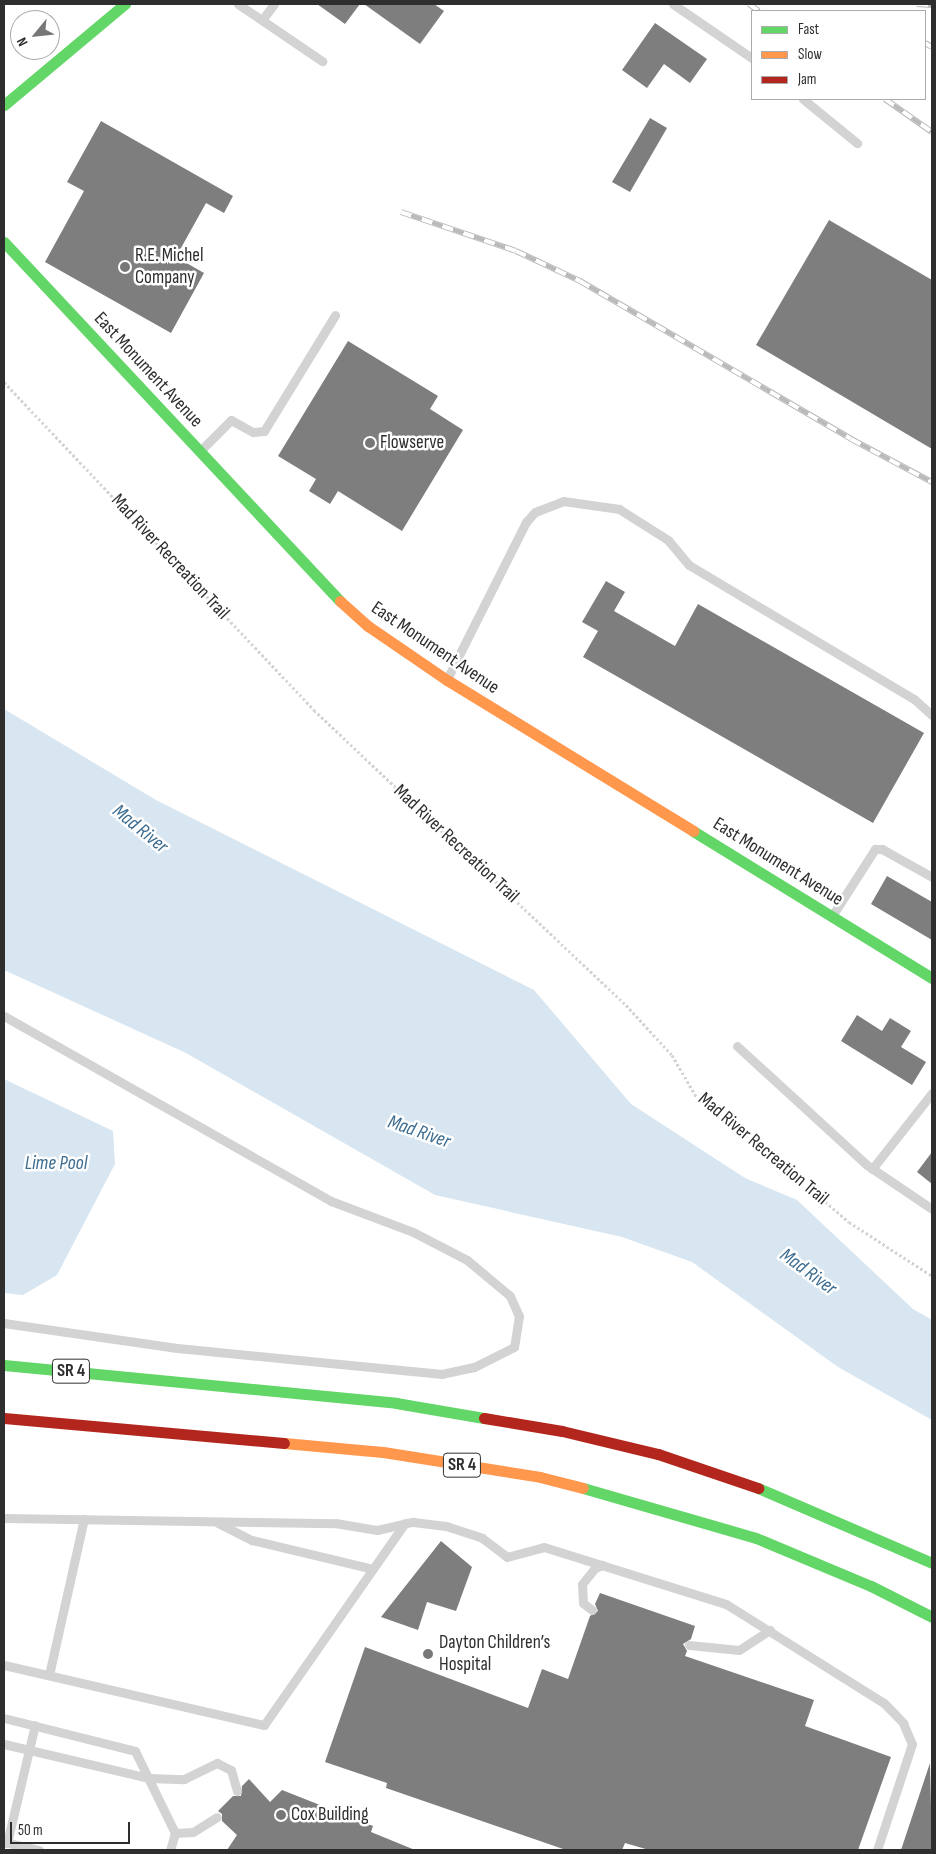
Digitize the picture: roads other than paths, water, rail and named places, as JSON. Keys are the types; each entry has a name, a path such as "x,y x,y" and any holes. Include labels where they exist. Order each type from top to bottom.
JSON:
{"main road":[{"path":"6,98 125,4"},
{"name":"East Monument Avenue","path":"4,242 338,599 386,640 446,680 932,978"},
{"name":"SR 4","path":"4,1365 396,1402 562,1431 658,1454 764,1490 932,1563"},
{"name":"SR 4","path":"4,1418 383,1452 540,1477 650,1505 756,1538 871,1586 932,1618"}],"lane":[{"path":"238,4 322,61"},
{"path":"262,20 274,4"},
{"path":"673,4 751,57"},
{"path":"804,100 856,143"},
{"path":"200,451 231,420 253,432 264,431 335,315"},
{"path":"446,680 526,522 535,512 563,501 619,509 668,540 689,565 914,698 932,715"},
{"path":"831,916 875,849 882,849 932,877"},
{"path":"4,1016 331,1201 420,1235 467,1260 510,1296 519,1316 514,1347 474,1367 442,1374 177,1348 4,1323"},
{"path":"737,1046 872,1169 932,1210"},
{"path":"872,1169 932,1093"},
{"path":"4,1518 335,1523 376,1530 405,1523 446,1526 482,1538 507,1557 544,1547 726,1604 884,1703 903,1723 912,1744 877,1850"},
{"path":"49,1675 84,1519"},
{"path":"215,1521 252,1540 373,1569"},
{"path":"4,1665 264,1725 405,1523"},
{"path":"592,1610 583,1603 582,1584 594,1568 602,1565"},
{"path":"689,1645 738,1650 770,1630"},
{"path":"4,1718 135,1751 175,1833 170,1850"},
{"path":"35,1725 6,1842 39,1850"},
{"path":"4,1744 149,1778 184,1779 217,1763 231,1770 237,1792"},
{"path":"175,1833 193,1832 217,1817"}],"water":[{"name":"Mad River","path":"4,709 156,800 534,990 631,1104 745,1178 797,1200 913,1309 932,1320 932,1420 838,1367 692,1262 622,1237 435,1195 186,1053 4,970"},
{"name":"Lime Pool","path":"4,1079 113,1131 115,1164 57,1275 23,1295 4,1293"}],"railway":[{"path":"749,4 758,10"},
{"path":"917,4 932,5"},
{"path":"926,44 932,47"},
{"path":"886,100 932,132"},
{"path":"401,212 516,251 580,281 851,439 932,482"}],"place":[{"name":"R.E. Michel Company","path":"125,267"},
{"name":"Flowserve","path":"370,443"},
{"name":"Dayton Children’s Hospital","path":"428,1654"},
{"name":"Cox Building","path":"281,1815"}]}
